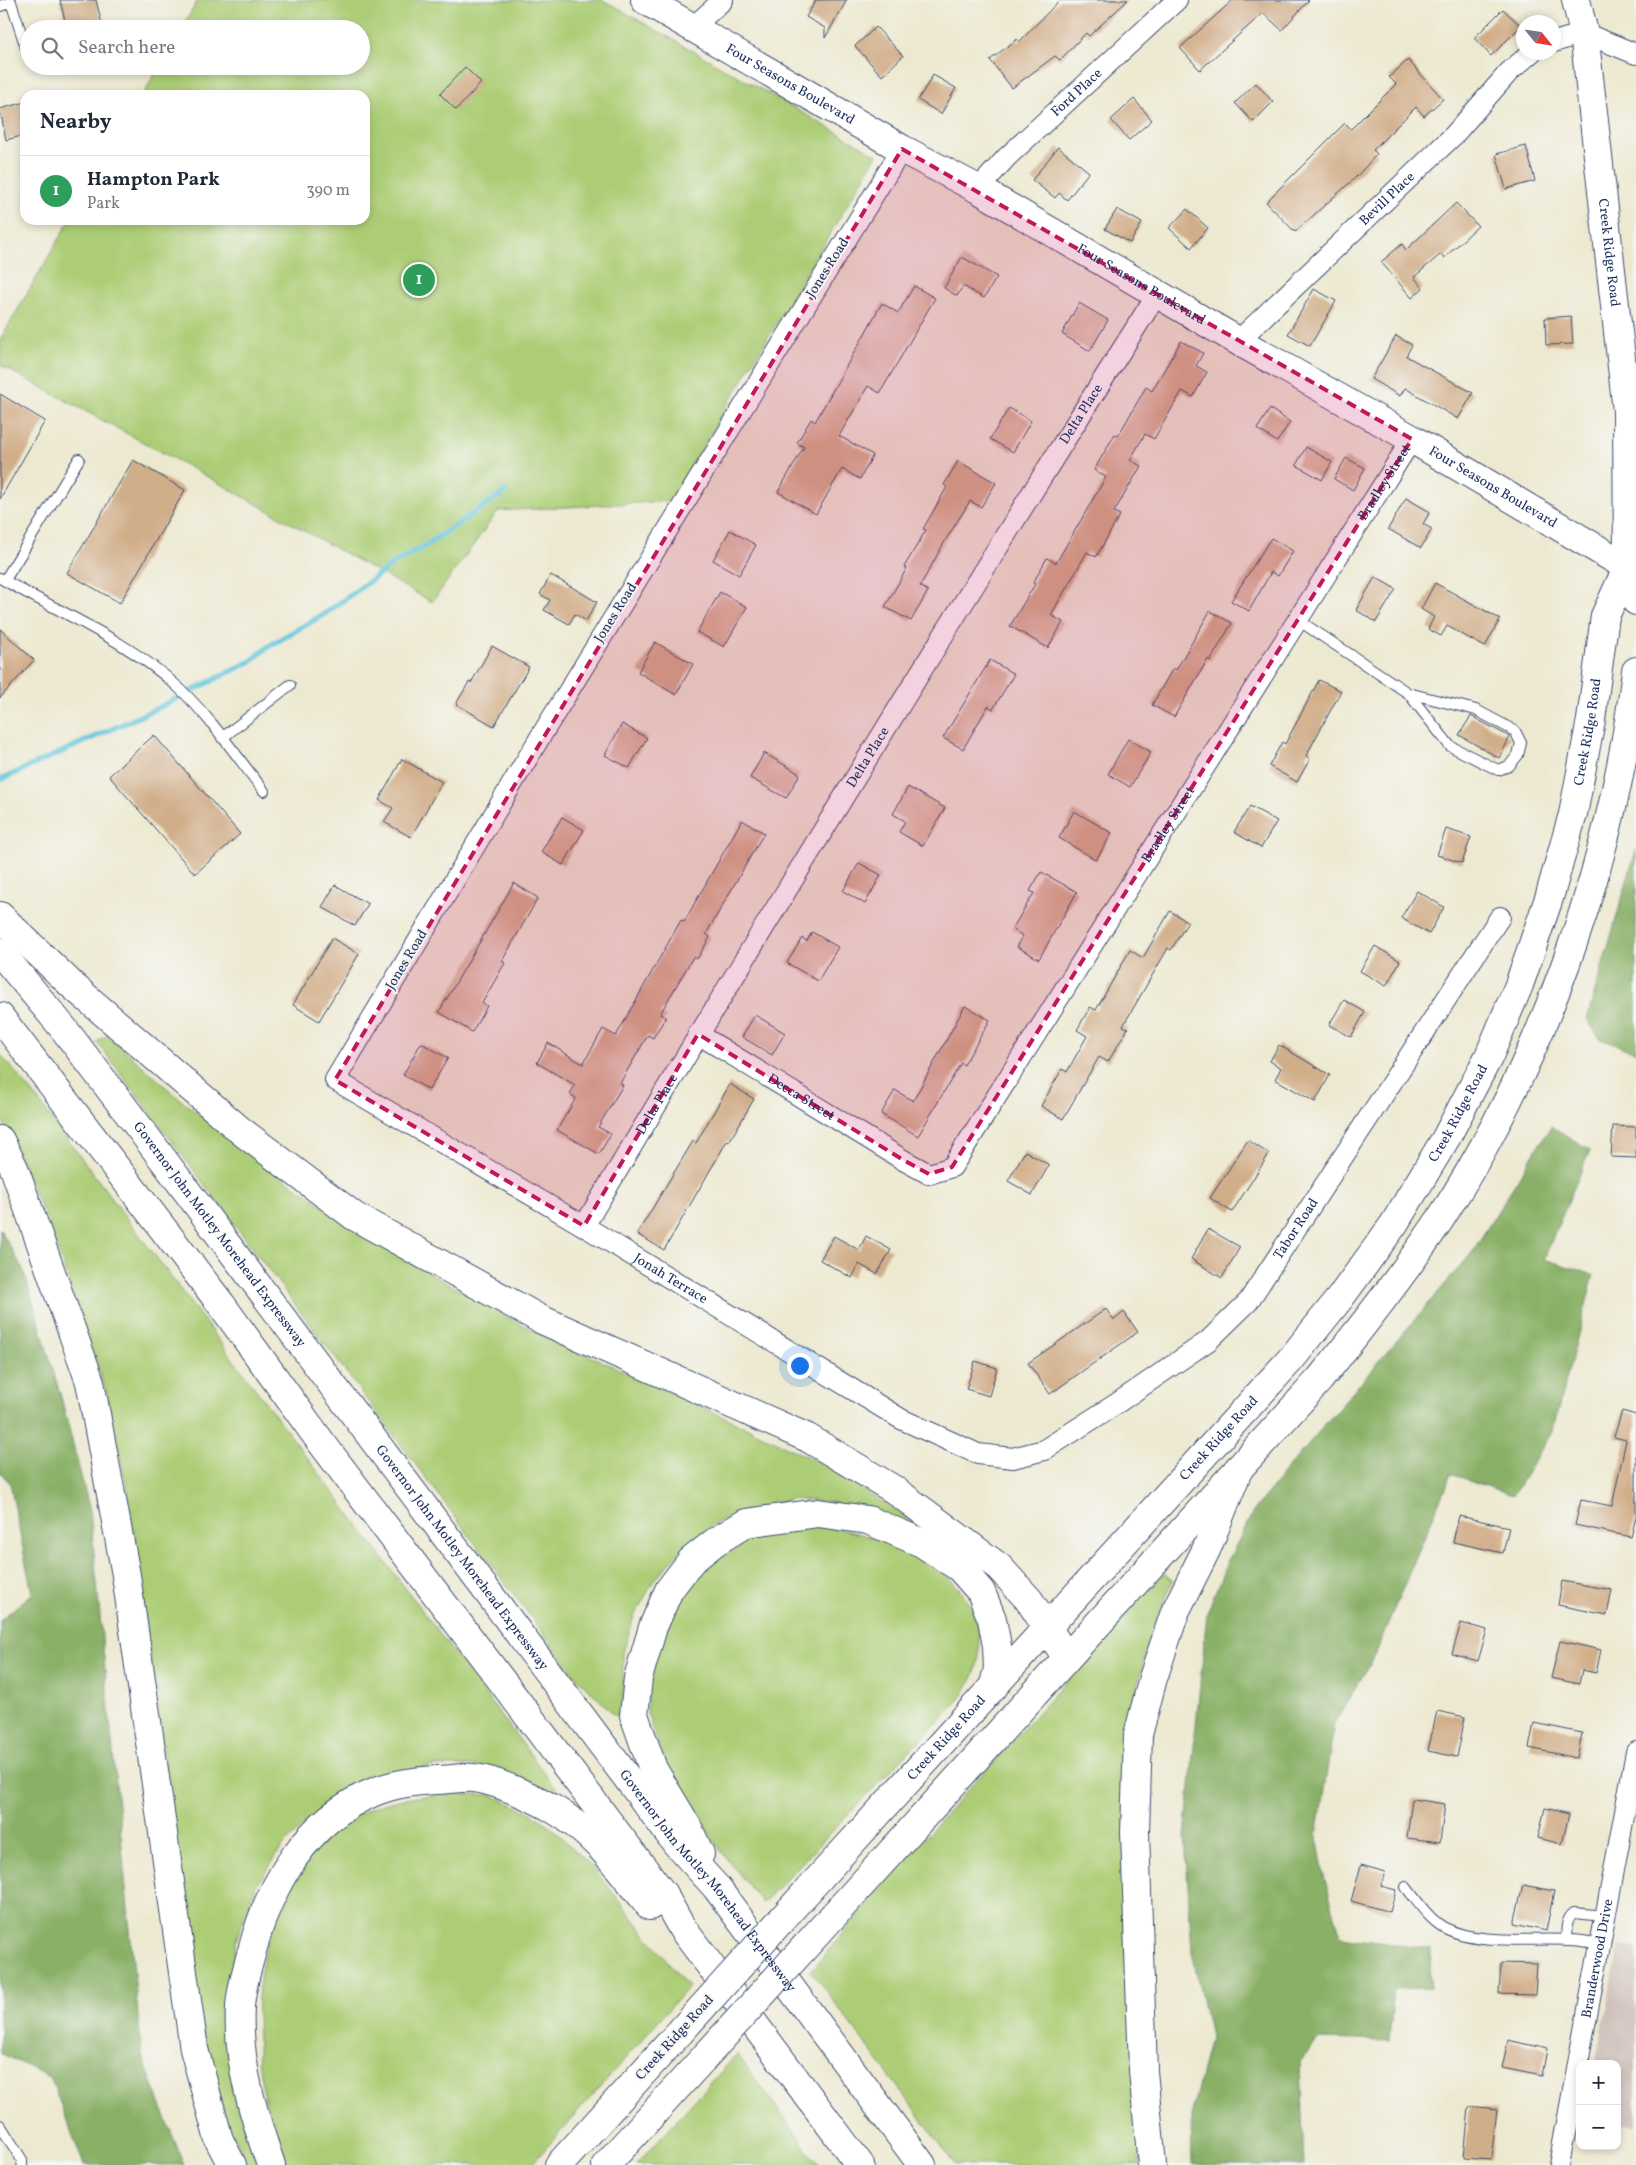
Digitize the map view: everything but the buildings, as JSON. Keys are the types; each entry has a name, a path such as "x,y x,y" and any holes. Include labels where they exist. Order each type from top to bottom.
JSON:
{"main road":[{"name":"Four Seasons Boulevard","path":"645,0 902,149 978,190 1238,341 1412,439 1632,569"},
{"name":"Creek Ridge Road","path":"1576,0 1584,33 1627,411 1632,569 1636,601"},
{"name":"Creek Ridge Road","path":"560,2165 1292,1358 1340,1298 1394,1224 1446,1138 1489,1056 1519,985 1550,898 1572,814 1591,720 1605,616 1632,569"},
{"path":"606,2165 1320,1379 1383,1301 1440,1220 1492,1130 1536,1039 1593,882 1611,810 1636,672"},
{"path":"0,916 73,986 241,1131 354,1216 540,1319 808,1438 893,1489 999,1568 1029,1600 1067,1658"},
{"name":"Governor John Motley Morehead Expressway","path":"0,952 64,1029 138,1126 676,1843 716,1888 922,2165"},
{"path":"0,1017 221,1304 318,1438 663,1894 682,1928 860,2165"},
{"path":"0,1140 14,1168 90,1382 126,1575 194,2049 219,2140 232,2165"},
{"path":"1152,2165 1142,2071 1136,1832 1138,1735 1153,1678 1175,1612 1207,1548 1239,1468"},
{"path":"716,1888 687,1826 652,1769 634,1715 638,1678 653,1627 669,1590 691,1561 715,1542 746,1523 818,1513 868,1520 922,1543 960,1568 980,1592 992,1619 997,1646 998,1669 993,1688"},
{"path":"271,2165 252,2113 243,2068 240,2007 243,1984 265,1909 279,1879 299,1849 322,1826 349,1804 375,1791 414,1782 475,1778 518,1791 556,1810 594,1840 652,1908 682,1928"}],"street":[{"path":"692,28 723,0"},
{"name":"Ford Place","path":"978,190 1007,157 1177,0"},
{"path":"1561,40 1584,33 1636,54"},
{"name":"Bevill Place","path":"1238,341 1453,136 1509,72 1523,60"},
{"name":"Jones Road","path":"335,1080 539,739 902,149"},
{"name":"Delta Place","path":"584,1226 698,1034 1157,294"},
{"name":"Bradley Street","path":"905,1161 929,1174 952,1167 1412,439"},
{"name":"Tabor Road","path":"1013,1458 1044,1450 1116,1404 1208,1341 1248,1302 1500,916"},
{"name":"Decca Street","path":"698,1034 905,1161"},
{"name":"Jonah Terrace","path":"335,1080 584,1226 901,1418 978,1454 1013,1458"},
{"name":"Branderwood Drive","path":"1559,2165 1636,1752"}],"lane":[{"path":"0,6 11,2 20,29"},
{"path":"79,459 2,579 116,643 151,665 180,688 264,791"},
{"path":"1298,620 1408,693 1450,746 1498,770 1509,766 1518,755 1521,743 1515,731 1476,710 1408,693"},
{"path":"222,738 290,685"},
{"path":"1406,1887 1426,1911 1442,1926 1452,1931 1491,1939 1566,1940 1600,1944"},
{"path":"1566,1940 1569,1917 1574,1913 1605,1916"},
{"path":"0,2125 22,2160 22,2165"}],"highlighted area":[{"path":"902,149 1412,439 952,1167 929,1174 698,1034 584,1226 335,1080"}],"shaded area":[{"path":"1619,1947 1636,1949 1636,2126 1621,2124 1621,2060 1596,2060"}],"green space":[{"path":"198,0 603,0 877,155 670,501 498,511 432,602 217,482 0,365 0,340 67,225 370,225 370,90 146,90 154,75 370,75 370,20 186,20"},
{"path":"1636,850 1636,1052 1600,1039 1587,1019"},
{"path":"107,1035 182,1101 278,1174 386,1249 520,1324 750,1429 828,1467 952,1547 836,1503 793,1499 754,1508 714,1524 681,1550 654,1581 634,1616 623,1653 623,1708 616,1716 576,1677 97,1042"},
{"path":"0,1054 31,1091 558,1791 553,1798 477,1766 433,1766 389,1775 347,1790 316,1813 283,1846 256,1886 236,1940 227,1999 231,2056 243,2123 257,2165 247,2165 228,2125 207,2057 196,1996 129,1499 106,1391 49,1225 0,1115"},
{"path":"1551,1126 1590,1150 1544,1259 1594,1275 1552,1432 1513,1495 1451,1474 1373,1659 1334,1724 1317,1837 1325,1880 1341,1937 1431,1949 1430,1988 1394,1989 1389,2041 1319,2039 1300,2062 1304,2165 1192,2165 1191,2116 1210,2037 1192,1952 1185,1837 1207,1613 1225,1567 1253,1512 1286,1470 1471,1254"},
{"path":"0,1229 23,1269 61,1397 90,1511 142,2056 184,2165 84,2165 50,2077 0,2053 0,1620 32,1594 10,1483 0,1472"},
{"path":"825,1526 895,1545 918,1556 938,1569 956,1585 969,1604 977,1627 979,1656 971,1681 960,1699 763,1903 726,1858 675,1785 655,1738 647,1711 648,1679 667,1611 708,1562 742,1541 780,1529"},
{"path":"1164,1573 1173,1581 1151,1631 1134,1700 1141,2165 956,2165 811,1971 892,1874"},
{"path":"445,1793 492,1795 531,1813 549,1825 594,1869 688,1987 531,2165 285,2165 267,2109 258,2057 260,1977 275,1917 288,1889 305,1863 325,1839 350,1819 384,1804 408,1798"},
{"path":"737,2054 819,2165 636,2165"}],"waterway":[{"path":"0,780 160,707 251,661 269,646 326,613 394,563 430,543 506,491"}],"place":[{"name":"Hampton Park","path":"419,280"}]}
